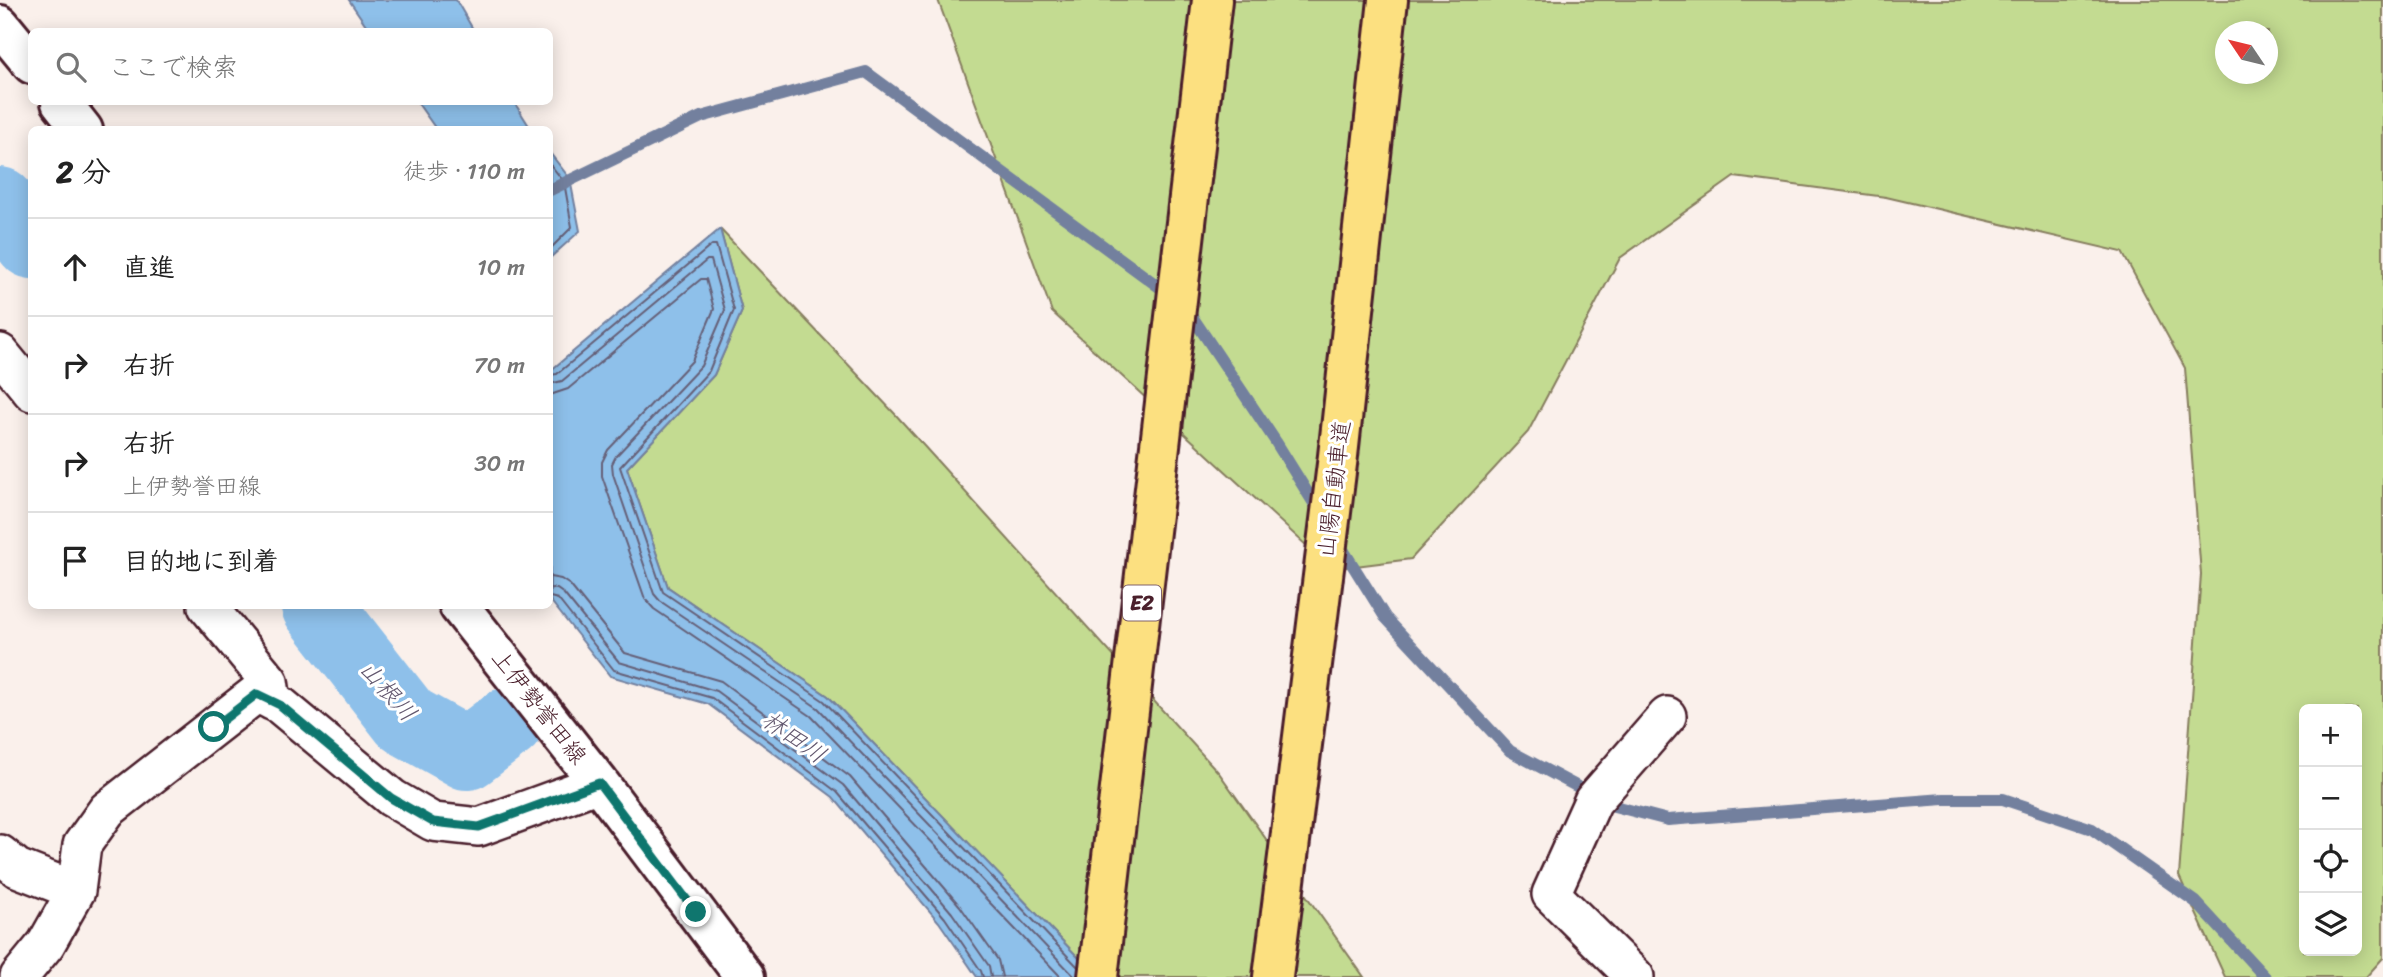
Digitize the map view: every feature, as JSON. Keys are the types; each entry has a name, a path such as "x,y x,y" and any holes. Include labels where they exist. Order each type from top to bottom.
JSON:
{"highway":[{"name":"E2","path":"1098,977 1212,0"},
{"name":"山陽自動車道","path":"1273,977 1338,456 1388,0"}],"main road":[{"path":"0,24 28,59"},
{"path":"63,105 80,126"},
{"name":"上伊勢誉田線","path":"461,609 599,783 744,977"}],"street":[{"path":"0,353 28,387"},
{"path":"209,609 269,681 271,701"},
{"path":"19,977 46,944 76,891 82,845 107,810 257,694 280,705 391,798 433,822 479,827 599,783"},
{"path":"1635,977 1551,894 1593,801 1667,716"},
{"path":"0,854 17,868 76,891"}],"green space":[{"path":"938,0 2383,0 2383,958 2366,977 2225,977 2179,876 2201,574 2185,368 2122,252 1886,197 1734,177 1620,258 1528,432 1411,559 1332,569 1052,312"},
{"path":"720,229 895,414 1219,773 1364,977 1097,977 828,696 668,587 627,468 714,375 742,311"}],"water":[{"path":"349,0 456,0 472,28 368,28"},
{"path":"419,105 516,105 529,126 434,126"},
{"path":"553,157 570,179 580,231 553,255"},
{"name":"林田川","path":"720,229 742,311 714,375 627,468 668,587 828,696 1097,977 977,977 939,922 833,797 708,704 610,676 553,604 553,368"}],"waterway":[{"path":"553,189 701,117 866,72 1170,295"},
{"name":"山根川","path":"0,203 28,238"},
{"path":"1185,306 1320,513"},
{"path":"1337,540 1385,617 1510,751 1614,806 1668,820 1944,799 2003,799 2092,829 2196,902 2265,977"},
{"name":"山根川","path":"319,609 406,720 467,754 508,723"}],"route":[{"path":"214,727 257,694 280,705 391,798 433,822 479,827 599,783 696,912"}]}
